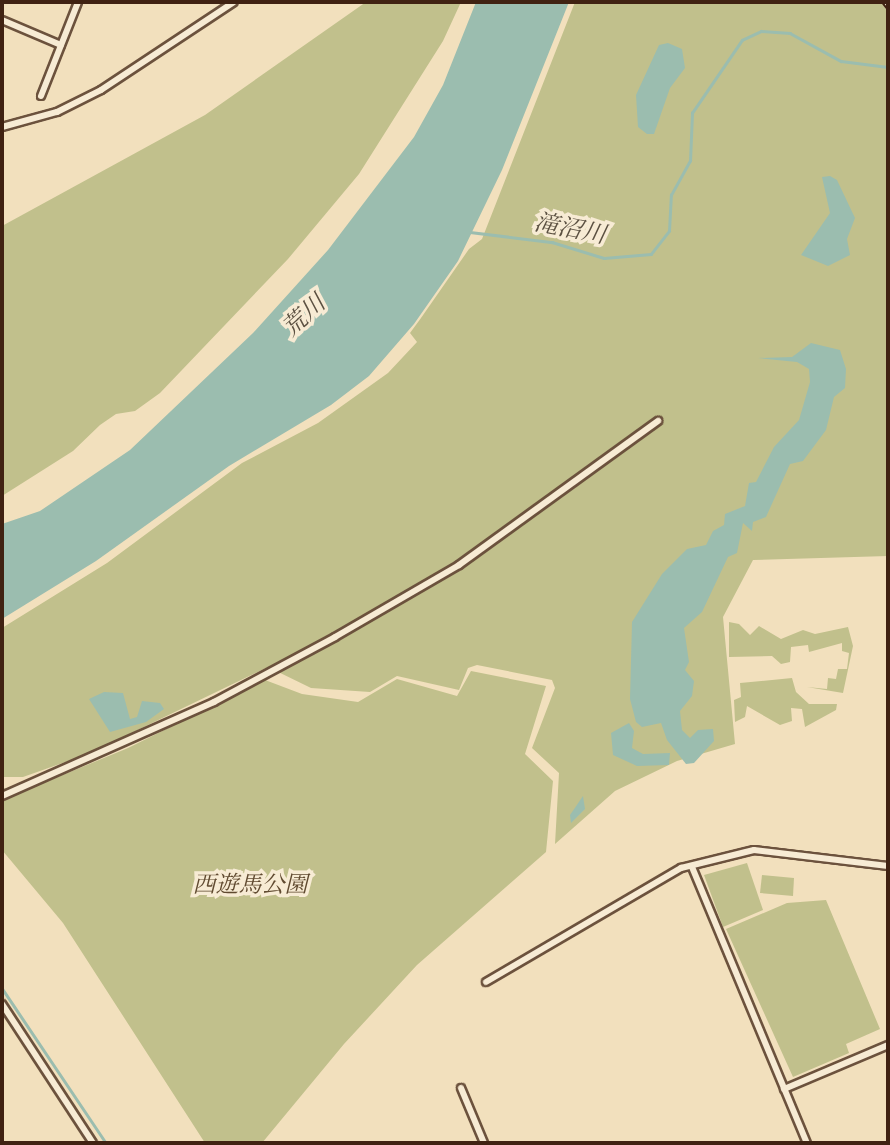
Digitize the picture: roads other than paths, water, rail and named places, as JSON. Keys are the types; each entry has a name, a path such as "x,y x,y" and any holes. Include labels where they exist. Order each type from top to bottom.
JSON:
{"street":[{"path":"41,96 78,2"},
{"path":"2,127 57,112 101,90 234,2"},
{"path":"2,20 61,45"},
{"path":"2,796 214,702 335,637 459,565 658,421"},
{"path":"486,982 671,874 692,867 754,850 888,866"},
{"path":"692,867 807,1143"},
{"path":"2,1004 93,1143"},
{"path":"784,1089 888,1045"},
{"path":"461,1088 484,1143"}],"water":[{"name":"荒川","path":"476,2 569,2 502,170 458,261 414,324 369,376 331,405 229,466 96,561 2,619 2,524 40,511 130,450 253,333 328,250 414,137 443,85"},
{"path":"668,43 682,49 685,68 670,88 654,134 647,134 638,127 636,95 659,45"},
{"path":"830,176 837,180 855,218 847,239 850,255 828,266 801,255 830,213 822,177"},
{"path":"811,343 840,350 846,369 845,388 834,397 826,430 803,461 790,464 766,517 753,522 752,531 743,523 737,553 728,557 702,612 684,628 689,662 685,670 694,681 692,696 680,711 682,730 690,738 698,730 713,729 714,741 694,763 686,764 667,740 661,723 642,727 636,722 630,699 632,622 662,574 687,549 706,545 713,531 724,525 725,514 745,506 749,483 756,482 774,447 799,420 810,382 809,369 797,362 758,358 792,357"},
{"path":"104,692 123,693 130,719 137,717 142,701 160,703 164,709 146,722 110,732 89,699"},
{"path":"629,723 634,731 632,748 643,754 670,753 669,765 637,766 613,755 611,733"},
{"path":"583,796 585,809 571,823 570,815"}],"waterway":[{"name":"滝沼川","path":"470,232 552,242 604,258 651,254 669,231 671,195 690,161 692,113 742,40 761,31 790,33 841,61 888,67"},
{"path":"2,988 106,1143"}],"railway":[{"path":"884,2 888,7"}],"park label":[{"name":"西遊馬公園","path":"250,885"}]}
